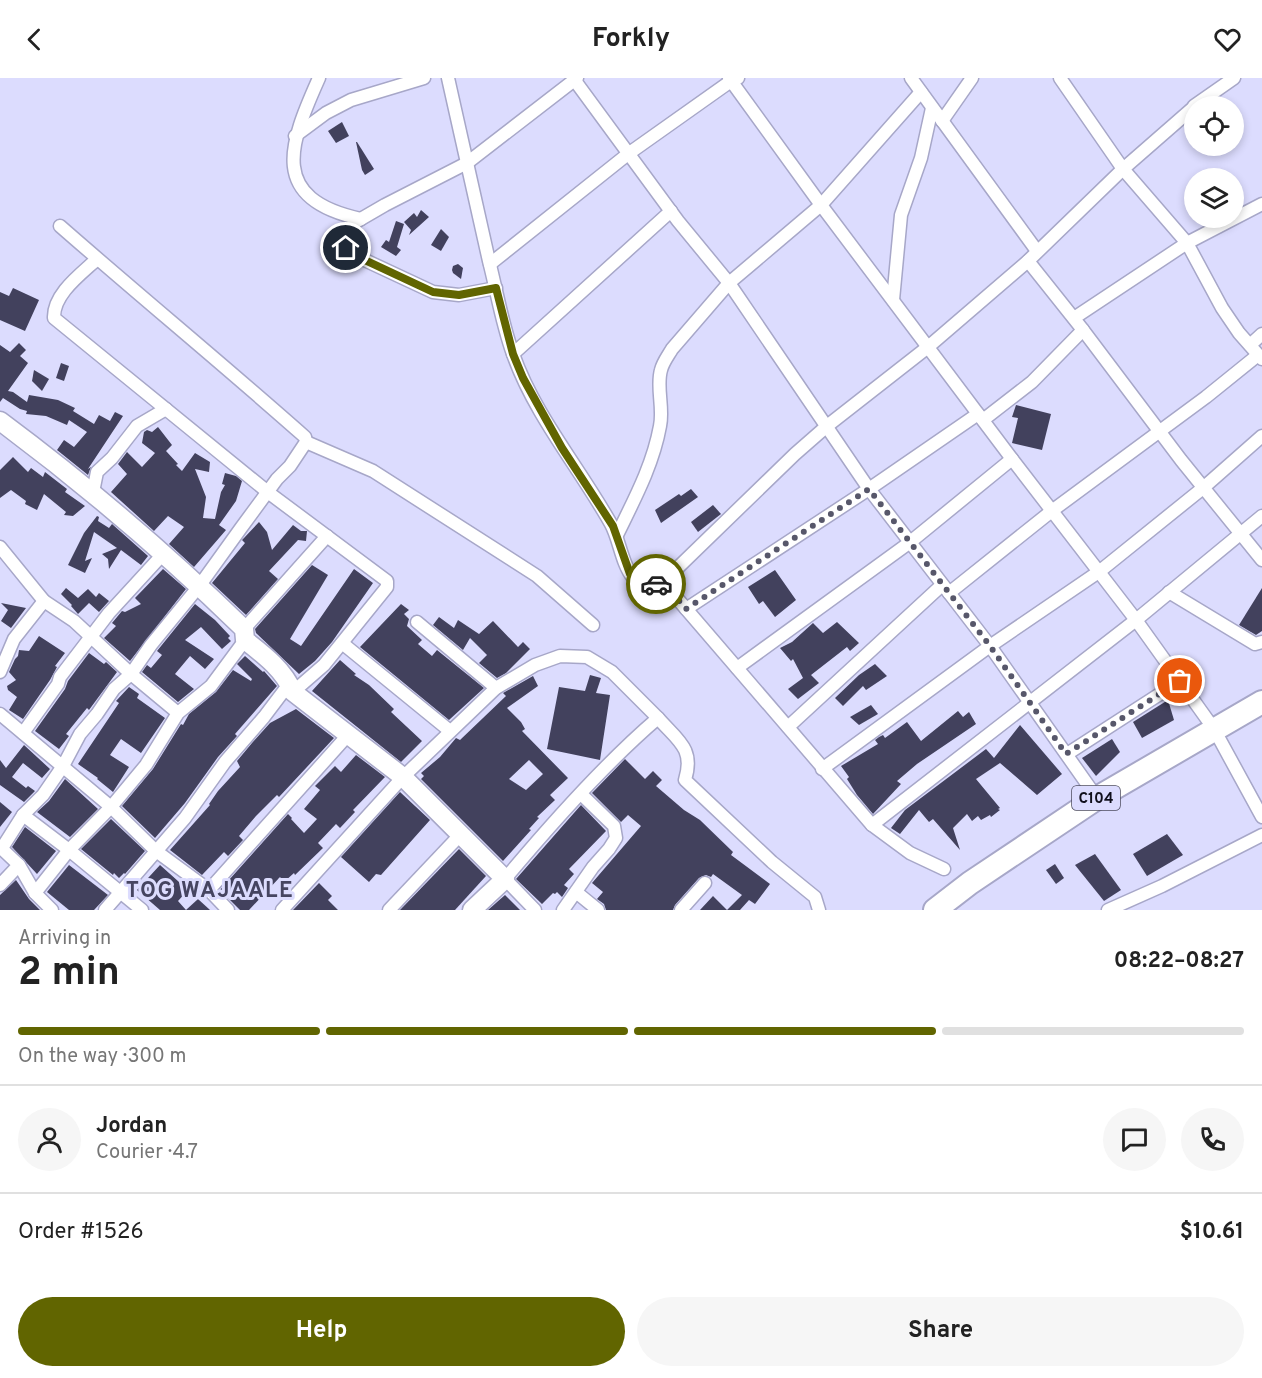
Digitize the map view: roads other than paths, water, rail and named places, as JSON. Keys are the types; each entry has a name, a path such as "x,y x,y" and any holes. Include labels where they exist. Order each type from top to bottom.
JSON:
{"highway":[{"name":"C104","path":"936,909 963,888 1096,798 1262,702"}],"street":[{"path":"318,78 296,136 293,172 302,188 325,208 361,219"},
{"path":"296,136 333,109 351,100 424,78"},
{"path":"448,78 513,354 523,378 562,448 617,535 626,565 634,579 645,585 663,582 827,426 928,347 1028,261 1123,169 1184,116"},
{"path":"911,78 990,184 1037,252"},
{"path":"942,121 972,78"},
{"path":"788,727 946,589 1260,357 1222,308 1187,243 1123,169 1060,78"},
{"path":"1209,96 1234,78"},
{"path":"496,288 459,295 433,292 356,256 346,248 345,239 349,228 361,219 467,163 575,79 670,211 729,283 869,489 990,646 1096,798"},
{"path":"490,264 628,154 733,79 821,205 1011,459 1100,571 1180,681 1214,729 1262,817"},
{"path":"617,535 639,491 656,447 661,424 661,369 672,349 729,283 821,205 921,92"},
{"path":"893,300 901,215 921,158 932,108"},
{"path":"1074,318 1187,243 1262,204"},
{"path":"513,354 670,211"},
{"path":"52,910 35,893 19,865 1,848 23,815 43,795 63,766 80,734 114,689 131,674 151,645 200,585 246,520 305,447 306,442 305,437 262,399 60,226"},
{"path":"97,259 72,282 54,308 54,318 268,493 387,581 387,587 324,665 291,688 264,717 225,762 185,818 105,910"},
{"path":"1028,261 1203,488 1262,560"},
{"path":"686,609 1032,382 1083,330"},
{"path":"1250,345 1262,334"},
{"path":"93,492 97,472 112,458 137,426 165,409"},
{"path":"0,421 93,492 200,585 268,659 291,688 403,777 535,910"},
{"path":"822,769 990,646 1100,571 1203,488 1262,435"},
{"path":"306,442 382,476 537,576 593,625"},
{"path":"737,668 909,543 1011,459"},
{"path":"872,825 1136,620 1262,516"},
{"path":"35,893 69,850 111,807 146,765 178,713 211,686 244,634 327,536"},
{"path":"0,547 44,600 74,621 131,674 178,713"},
{"path":"23,734 58,684 60,677 90,637 164,553"},
{"path":"663,582 872,825 910,853 944,869"},
{"path":"1169,592 1255,644 1262,642"},
{"path":"0,672 14,639 44,600"},
{"path":"417,622 496,688"},
{"path":"342,643 450,732"},
{"path":"282,910 403,777 496,688 535,665 560,656 587,657 612,672 688,752 688,769 685,780 772,862 815,897 819,910"},
{"path":"1066,754 1180,681"},
{"path":"0,714 111,807 156,851 209,890 228,910"},
{"path":"472,910 505,879 538,839 627,744 658,718"},
{"path":"209,890 348,735"},
{"path":"563,910 615,838 616,831 609,820 581,794"},
{"path":"23,815 142,910"},
{"path":"389,910 462,834"},
{"path":"1108,910 1162,886 1262,835"},
{"path":"0,885 19,865"},
{"path":"681,910 705,883"},
{"path":"576,892 598,910"}],"district":[{"name":"TOG WAJAALE","path":"210,889"}]}
